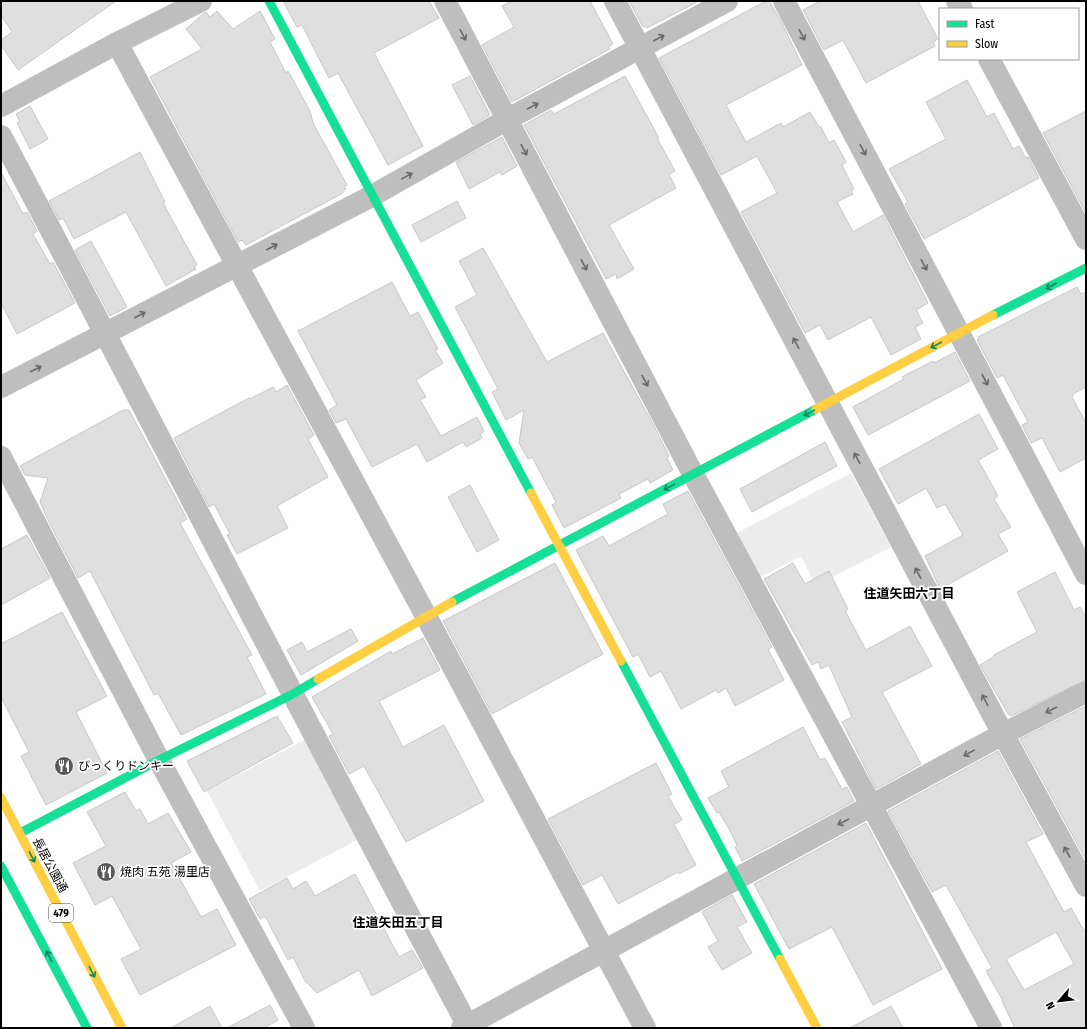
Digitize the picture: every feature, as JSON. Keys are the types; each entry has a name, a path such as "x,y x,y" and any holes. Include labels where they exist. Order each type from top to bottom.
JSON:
{"main road":[{"path":"269,1 817,1028"},
{"path":"20,833 159,760 291,694 426,616 828,404 960,332 1086,268"},
{"name":"長居公園通","path":"1,798 122,1028"},
{"name":"479","path":"1,866 87,1028"}],"street":[{"path":"1,106 117,43 201,1"},
{"path":"445,1 693,474 873,806 991,1028"},
{"path":"615,1 828,404 1086,886"},
{"path":"1,387 373,195 508,119 727,1"},
{"path":"784,1 960,332 1086,574"},
{"path":"117,43 426,616 603,952 645,1028"},
{"path":"990,60 1086,239"},
{"path":"1,136 106,333 291,694 466,1027 1004,734 1086,692"},
{"path":"1,457 159,760 304,1028"}],"shaded area":[{"path":"851,473 891,547 816,586 801,556 759,578 735,534"},
{"path":"306,739 359,839 260,891 207,791"}],"building":[{"path":"1,1 116,1 18,70 1,45 1,40 12,32 1,15"},
{"path":"283,1 429,1 439,18 374,53 423,146 388,165 338,73 329,78 302,25 297,27"},
{"path":"512,1 590,1 613,44 608,47 610,49 512,102 482,45 514,27 502,6"},
{"path":"629,1 699,1 647,28 645,26 643,27"},
{"path":"766,1 769,1 781,21 802,65 726,105 746,142 781,123 783,127 810,112 819,127 821,127 829,143 834,140 846,162 842,165 854,189 851,191 853,194 837,202 853,232 883,215 928,303 916,310 923,323 915,327 921,339 891,355 871,317 828,340 820,325 805,333 741,212 777,193 757,156 721,175 659,58"},
{"path":"820,1 918,1 938,39 933,42 935,46 866,83 843,40 824,50 803,10"},
{"path":"217,11 233,29 260,11 275,39 270,42 286,73 288,71 310,111 313,123 347,185 344,186 346,189 342,191 343,193 246,245 242,240 238,242 150,77 202,49 186,29 206,12 210,17"},
{"path":"470,76 490,115 473,125 452,85"},
{"path":"625,76 659,138 657,138 675,171 669,174 676,188 609,225 634,269 617,279 616,274 606,279 524,125 551,110 554,114"},
{"path":"967,80 987,117 994,113 1013,149 1019,146 1026,158 1028,157 1039,178 924,239 905,204 908,202 889,169 946,139 926,102"},
{"path":"30,106 48,139 30,149 17,123 20,121 16,114"},
{"path":"1086,111 1086,213 1043,133"},
{"path":"502,137 517,166 502,175 500,172 469,189 456,162"},
{"path":"140,152 165,202 163,203 197,265 194,267 196,269 166,286 126,212 74,239 63,218 59,220 49,201"},
{"path":"1,172 23,214 27,212 37,231 33,234 50,264 53,262 75,303 17,334 1,303"},
{"path":"457,201 466,218 421,242 412,225"},
{"path":"91,241 127,307 110,316 75,250"},
{"path":"483,248 547,362 603,333 654,426 669,456 667,458 673,470 650,483 648,479 619,494 621,498 564,528 552,505 556,502 532,457 528,459 519,443 524,410 506,420 492,392 498,389 455,307 477,295 459,261"},
{"path":"392,282 410,316 418,312 438,349 435,350 443,363 416,380 426,397 420,400 441,436 477,417 484,431 480,434 482,438 466,447 463,442 427,462 417,444 372,467 346,419 336,423 329,410 337,405 298,331"},
{"path":"1077,287 1081,294 1086,292 1086,387 1073,394 1072,397 1086,423 1086,458 1060,472 1042,438 1031,443 1022,425 1028,422 1003,375 997,378 977,340 979,339 978,337"},
{"path":"955,352 970,381 868,435 853,407 904,379 902,377 933,361 934,363"},
{"path":"287,385 314,435 308,439 328,477 277,506 288,528 237,554 227,535 230,534 214,504 209,507 174,438 249,398 250,399 273,387 276,392"},
{"path":"123,410 129,410 187,519 180,523 252,655 247,657 266,694 181,735 158,693 154,695 90,571 78,578 49,522 40,502 48,478 25,475 20,466"},
{"path":"979,414 998,449 978,460 998,496 994,499 1011,527 998,534 1008,551 940,589 925,556 963,535 945,504 937,508 926,488 898,504 879,469"},
{"path":"825,442 837,466 752,512 740,489"},
{"path":"470,485 499,540 477,552 448,497"},
{"path":"688,491 772,647 768,649 784,680 735,706 726,688 718,693 716,690 681,709 661,671 650,677 638,654 633,657 576,550 603,536 609,546 668,514 663,504"},
{"path":"27,535 50,578 1,605 1,549"},
{"path":"555,563 603,654 492,714 443,621"},
{"path":"793,563 805,584 829,571 848,609 845,611 866,650 910,626 932,666 882,692 921,764 876,789 842,722 852,717 829,665 821,669 818,662 812,665 764,579"},
{"path":"1055,572 1074,610 1080,607 1086,617 1086,680 1011,716 1008,714 980,665 995,656 994,655 1037,632 1017,592"},
{"path":"62,612 107,696 76,712 107,773 46,805 21,756 29,752 1,697 1,644"},
{"path":"351,629 358,641 301,675 287,650 302,642 307,652"},
{"path":"423,638 440,670 379,701 403,747 444,725 484,801 406,842 364,766 349,774 329,736 333,734 312,697 391,651 392,654"},
{"path":"1086,706 1086,860 1020,739"},
{"path":"277,716 293,743 204,792 187,761"},
{"path":"803,727 820,760 825,758 842,789 847,787 854,801 742,861 735,847 737,845 729,829 719,812 717,813 708,798 729,787 721,771"},
{"path":"998,751 1043,834 1026,842 1064,912 1071,908 1086,934 1086,1028 1015,1028 1003,1001 986,971 992,968 946,885 932,892 888,811","holes":["1056,932 1074,964 1024,990 1006,959"]},
{"path":"656,763 672,794 668,796 682,820 674,824 696,865 679,874 678,872 618,904 602,875 583,885 548,819"},
{"path":"125,792 136,811 140,809 148,824 168,813 191,852 171,863 201,917 217,909 236,945 140,995 121,959 141,949 112,896 95,905 73,863 106,846 87,812"},
{"path":"866,823 942,969 873,1005 832,927 789,949 754,884"},
{"path":"355,874 399,957 412,950 423,968 372,996 359,970 317,993 305,981 293,957 288,960 265,916 260,919 249,899 287,878 293,889 306,881 315,896"},
{"path":"732,895 747,922 737,927 752,953 722,970 708,947 718,941 702,912"},
{"path":"270,1005 278,1020 264,1028 227,1028"},
{"path":"210,1006 222,1028 171,1028"},
{"path":"891,1006 903,1028 850,1028"}],"traffic: fast":[{"path":"269,1 531,493"},
{"path":"993,315 1086,268"},
{"path":"452,602 816,409"},
{"path":"621,661 780,959"},
{"path":"20,833 159,760 291,695 318,679"},
{"path":"1,866 87,1028"}],"traffic: slow":[{"path":"816,409 993,315"},
{"path":"531,493 621,661"},
{"path":"318,679 452,602"},
{"path":"1,798 122,1028"},
{"path":"780,959 817,1028"}],"place":[{"name":"びっくりドンキー","path":"64,766"},
{"name":"焼肉 五苑 湯里店","path":"106,872"}],"district":[{"name":"住道矢田六丁目","path":"909,593"},
{"name":"住道矢田五丁目","path":"398,922"}]}
